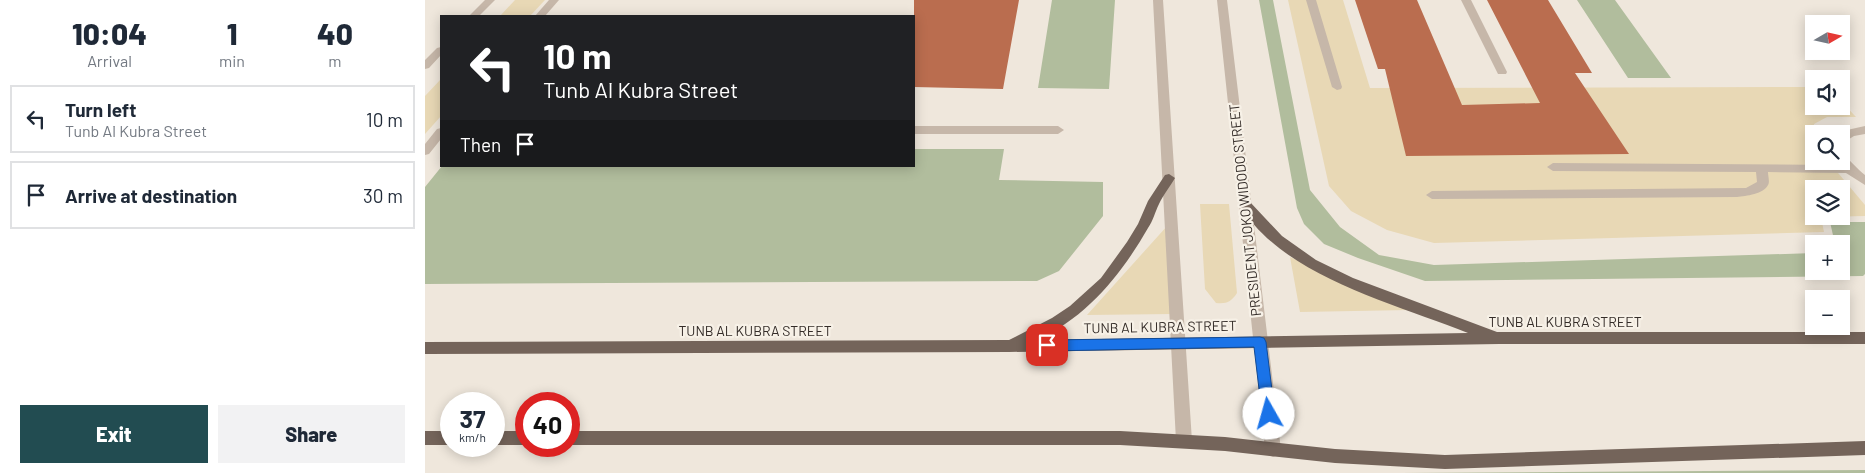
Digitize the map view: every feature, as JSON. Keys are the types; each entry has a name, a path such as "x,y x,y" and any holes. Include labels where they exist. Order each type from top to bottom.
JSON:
{"main road":[{"path":"1009,346 1059,322 1098,291 1131,246 1169,178"},
{"path":"1246,205 1261,225 1306,261 1335,276 1499,338"},
{"name":"TUNB AL KUBRA STREET","path":"425,348 1009,346 1499,338 1865,338"},
{"path":"425,438 440,438"},
{"path":"580,438 1120,438 1184,441 1335,456 1445,462 1865,448"}],"street":[{"path":"475,15 490,0"},
{"path":"541,15 554,0"},
{"name":"PRESIDENT JOKO WIDODO STREET","path":"1222,0 1273,450"},
{"path":"1311,0 1337,87"},
{"path":"1466,0 1501,72"},
{"path":"1157,2 1184,441"},
{"path":"425,66 440,51"},
{"path":"915,130 1057,130"},
{"path":"1850,134 1865,130"},
{"path":"425,151 440,133"},
{"path":"1553,167 1805,168"},
{"path":"1432,195 1737,193 1748,192 1763,184 1764,176 1761,168"},
{"path":"1850,170 1865,181"}],"green space":[{"path":"1052,0 1115,0 1109,89 1038,88"},
{"path":"1259,0 1273,0 1310,190 1340,227 1379,255 1434,265 1805,253 1805,277 1425,281 1324,244 1304,224 1297,208"},
{"path":"1577,0 1615,0 1671,78 1628,78"},
{"path":"915,149 1004,149 999,180 1103,182 1103,216 1059,271 1037,281 425,284 425,187 441,167 915,167"},
{"path":"1850,222 1865,222 1865,274 1863,276 1850,276 1850,235 1833,235 1831,225 1850,225"},
{"path":"1865,470 1865,473 1400,473"}],"sand":[{"path":"515,0 545,0 531,15 501,15"},
{"path":"1288,0 1343,0 1370,88 1805,87 1805,115 1850,115 1850,111 1856,117 1827,117 1814,125 1805,125 1805,170 1836,170 1844,180 1805,180 1805,225 1823,225 1824,232 1434,243 1387,230 1351,211 1329,186"},
{"path":"440,80 440,117 425,134 425,96"},
{"path":"1850,187 1865,205 1865,216 1850,216"},
{"path":"1200,204 1229,204 1237,293 1226,303 1216,303 1205,289"},
{"path":"1168,225 1173,314 1087,315"},
{"path":"1290,257 1409,310 1300,312"}],"building":[{"path":"914,0 1019,0 1003,89 915,87"},
{"path":"1355,0 1417,0 1462,105 1540,103 1487,0 1548,0 1592,73 1575,73 1629,154 1406,156 1385,69 1378,69"}],"route":[{"path":"1047,345 1260,342 1269,414"}]}
